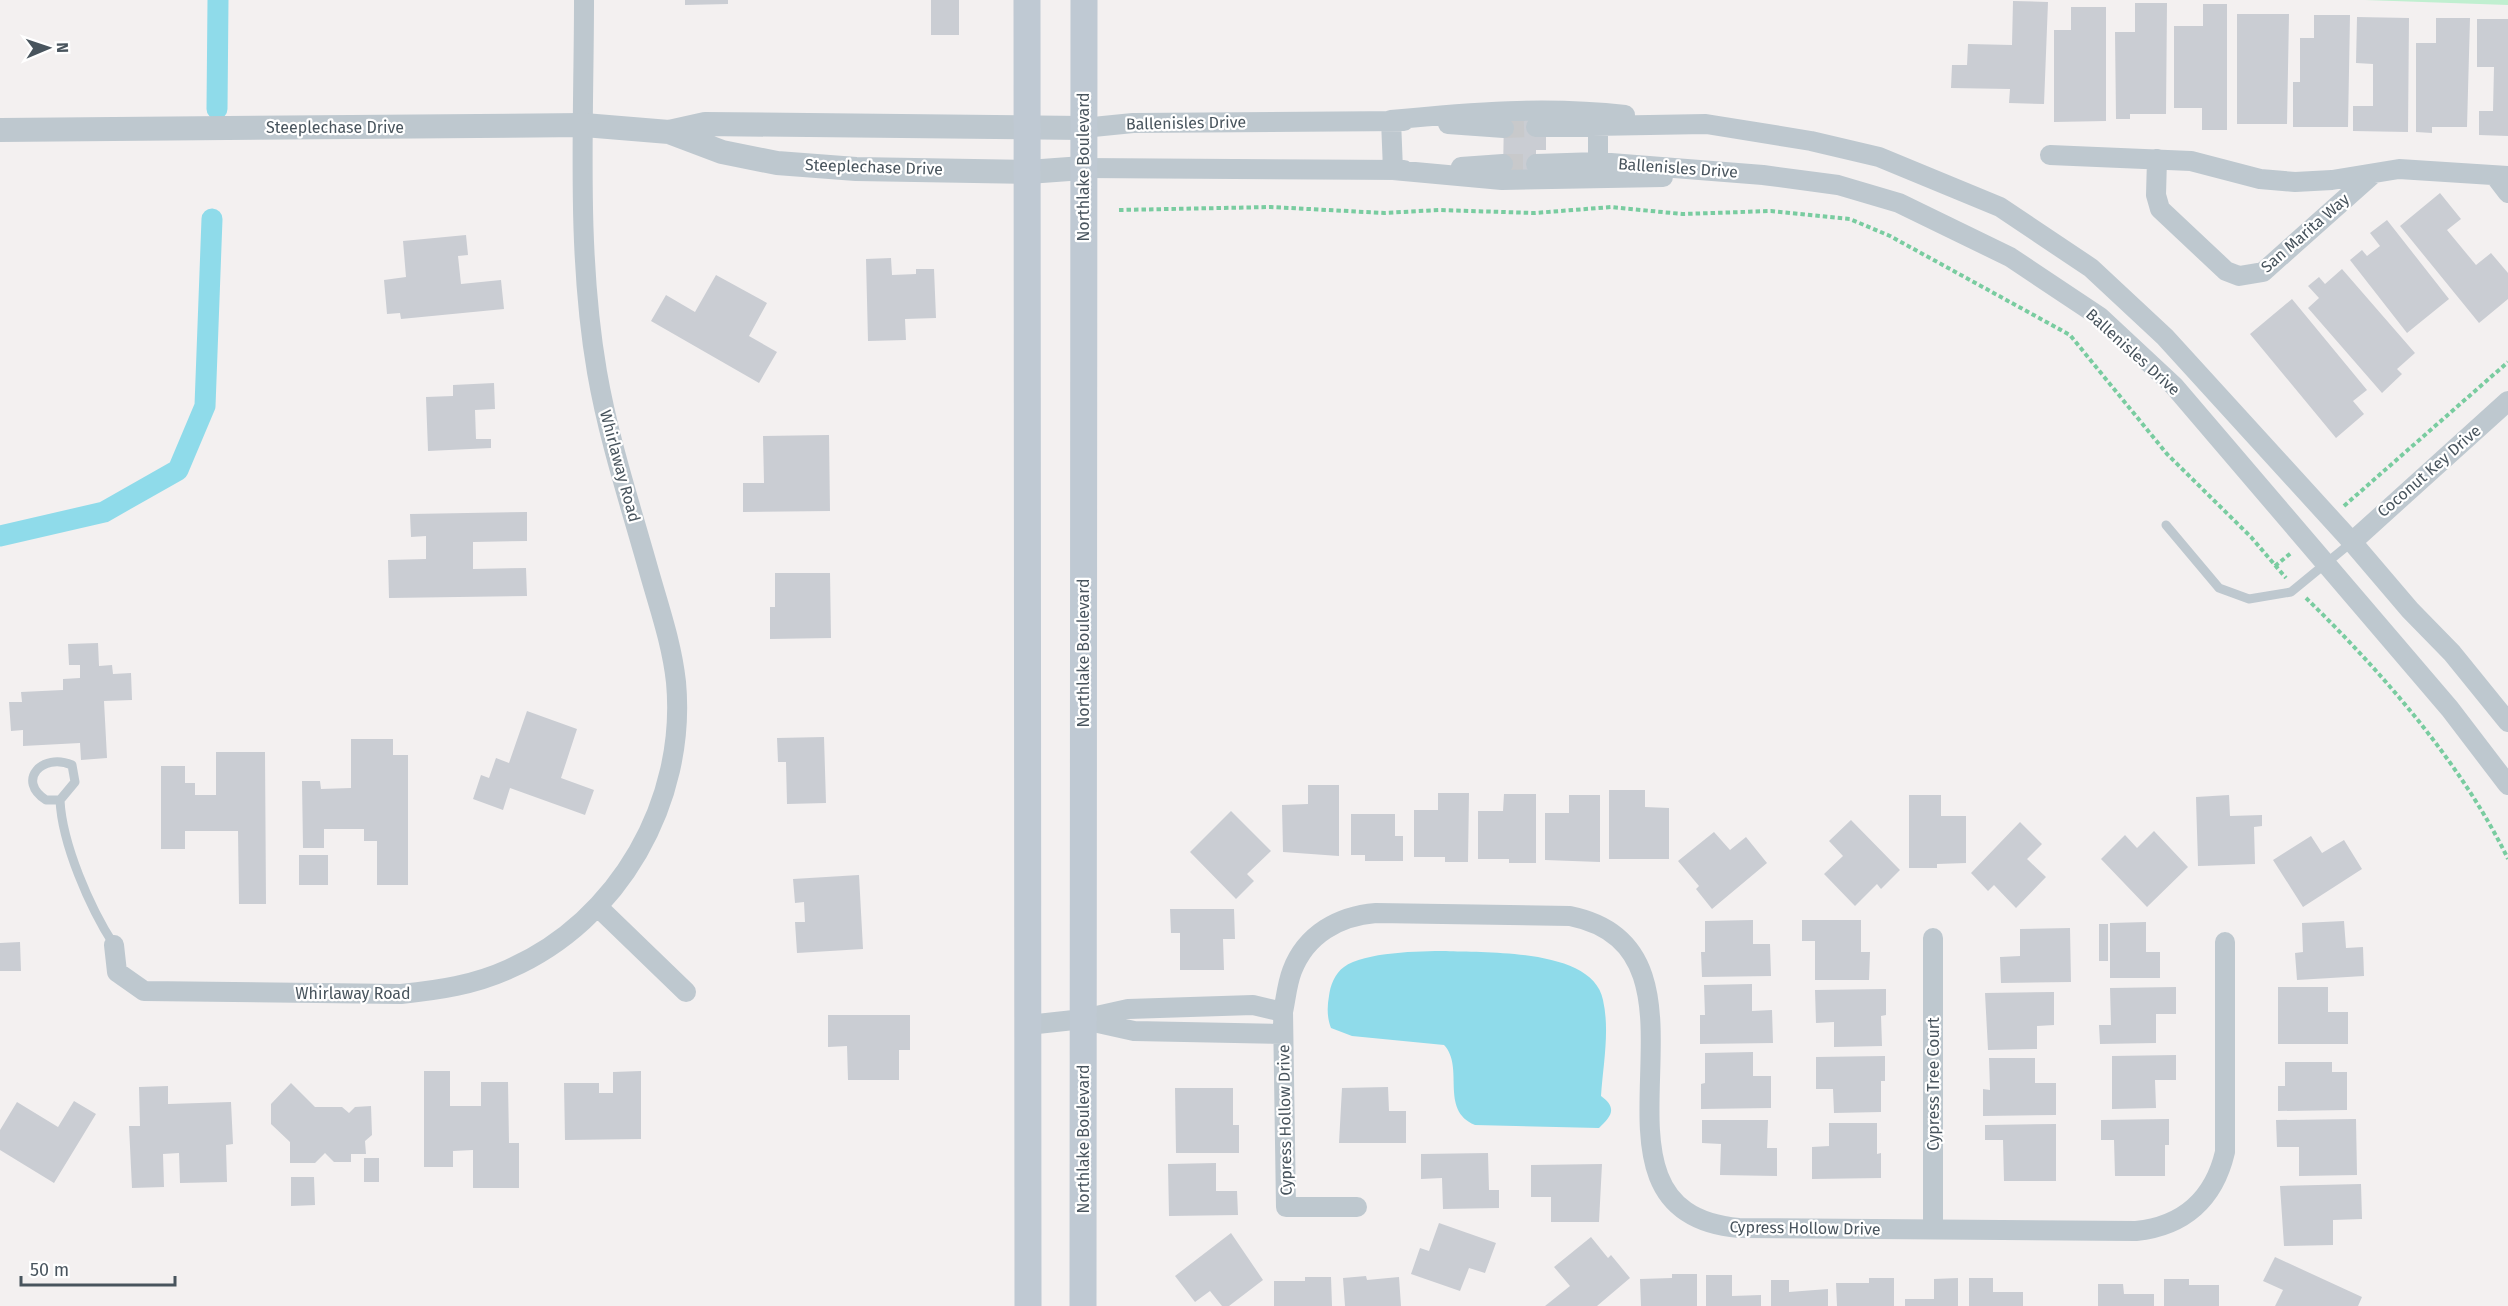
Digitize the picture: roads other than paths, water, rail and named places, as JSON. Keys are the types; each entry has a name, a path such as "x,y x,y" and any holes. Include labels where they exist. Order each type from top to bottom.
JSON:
{"main road":[{"path":"1027,0 1028,1306"},
{"name":"Northlake Boulevard","path":"1083,1306 1084,0"}],"street":[{"name":"Whirlaway Road","path":"114,945 117,972 144,991 401,994 438,990 475,982 510,969 542,952 598,907 634,859 652,826 665,792 674,756 677,718 676,682 670,645 610,435 597,371 589,305 585,240 584,0"},
{"path":"1393,170 1391,120 1490,110 1586,111 1706,124"},
{"name":"Ballenisles Drive","path":"1083,128 1133,123 1391,120 1504,128"},
{"name":"Steeplechase Drive","path":"669,132 705,124 1083,128"},
{"name":"Ballenisles Drive","path":"1536,127 1706,124 1811,141 1879,157 2000,207 2091,268 2165,337 2352,542 2410,610 2452,652 2508,722"},
{"name":"Steeplechase Drive","path":"0,130 584,125 669,132 722,152 777,163 856,169 1028,172 1083,168"},
{"path":"1598,126 1598,162"},
{"path":"2050,155 2191,161 2260,179 2295,182 2332,180 2399,169 2502,176 2508,193"},
{"name":"San Marita Way","path":"2157,159 2156,195 2160,209 2226,271 2239,276 2263,272 2374,173"},
{"name":"Ballenisles Drive","path":"1536,164 1598,162 1716,171 1838,185 1899,203 2010,257 2100,317 2175,386 2450,709 2508,785"},
{"path":"1083,168 1393,170 1503,164"},
{"path":"1393,170 1530,180 1650,178 1716,171"},
{"name":"Coconut Key Drive","path":"2352,542 2508,401"},
{"path":"598,907 686,992"},
{"name":"Cypress Hollow Drive","path":"1357,1207 1286,1207 1283,1012 1287,986 1298,957 1319,933 1346,918 1377,913 1570,916 1586,919 1617,936 1629,947 1644,974 1649,1005 1650,1146 1658,1176 1676,1202 1695,1216 1724,1227 2136,1231 2166,1225 2197,1206 2216,1182 2225,1152 2226,942"},
{"name":"Cypress Tree Court","path":"1933,938 1933,1229"},
{"name":"Cypress Hollow Drive","path":"1028,1025 1083,1019 1128,1009 1253,1005 1283,1012"},
{"name":"Cypress Hollow Drive","path":"1083,1019 1134,1031 1284,1034"}],"lane":[{"path":"2166,525 2219,588 2248,599 2291,592 2352,542"},
{"path":"60,800 46,800 36,791 33,780 38,767 43,764 53,761 66,763 72,765 75,772 75,782 60,800 61,815 87,898 114,945"}],"water":[{"path":"1446,951 1510,954 1559,962 1580,971 1595,983 1603,1000 1606,1024 1601,1096 1611,1108 1607,1120 1599,1128 1475,1125 1464,1118 1458,1109 1455,1099 1453,1065 1444,1045 1352,1036 1331,1028 1328,1012 1330,992 1336,976 1344,967 1378,955"}],"waterway":[{"path":"217,109 218,0"},
{"path":"0,536 104,512 178,470 205,406 212,219"}],"tunnel":[{"path":"1504,128 1536,127"},
{"path":"1503,164 1536,164"}]}
